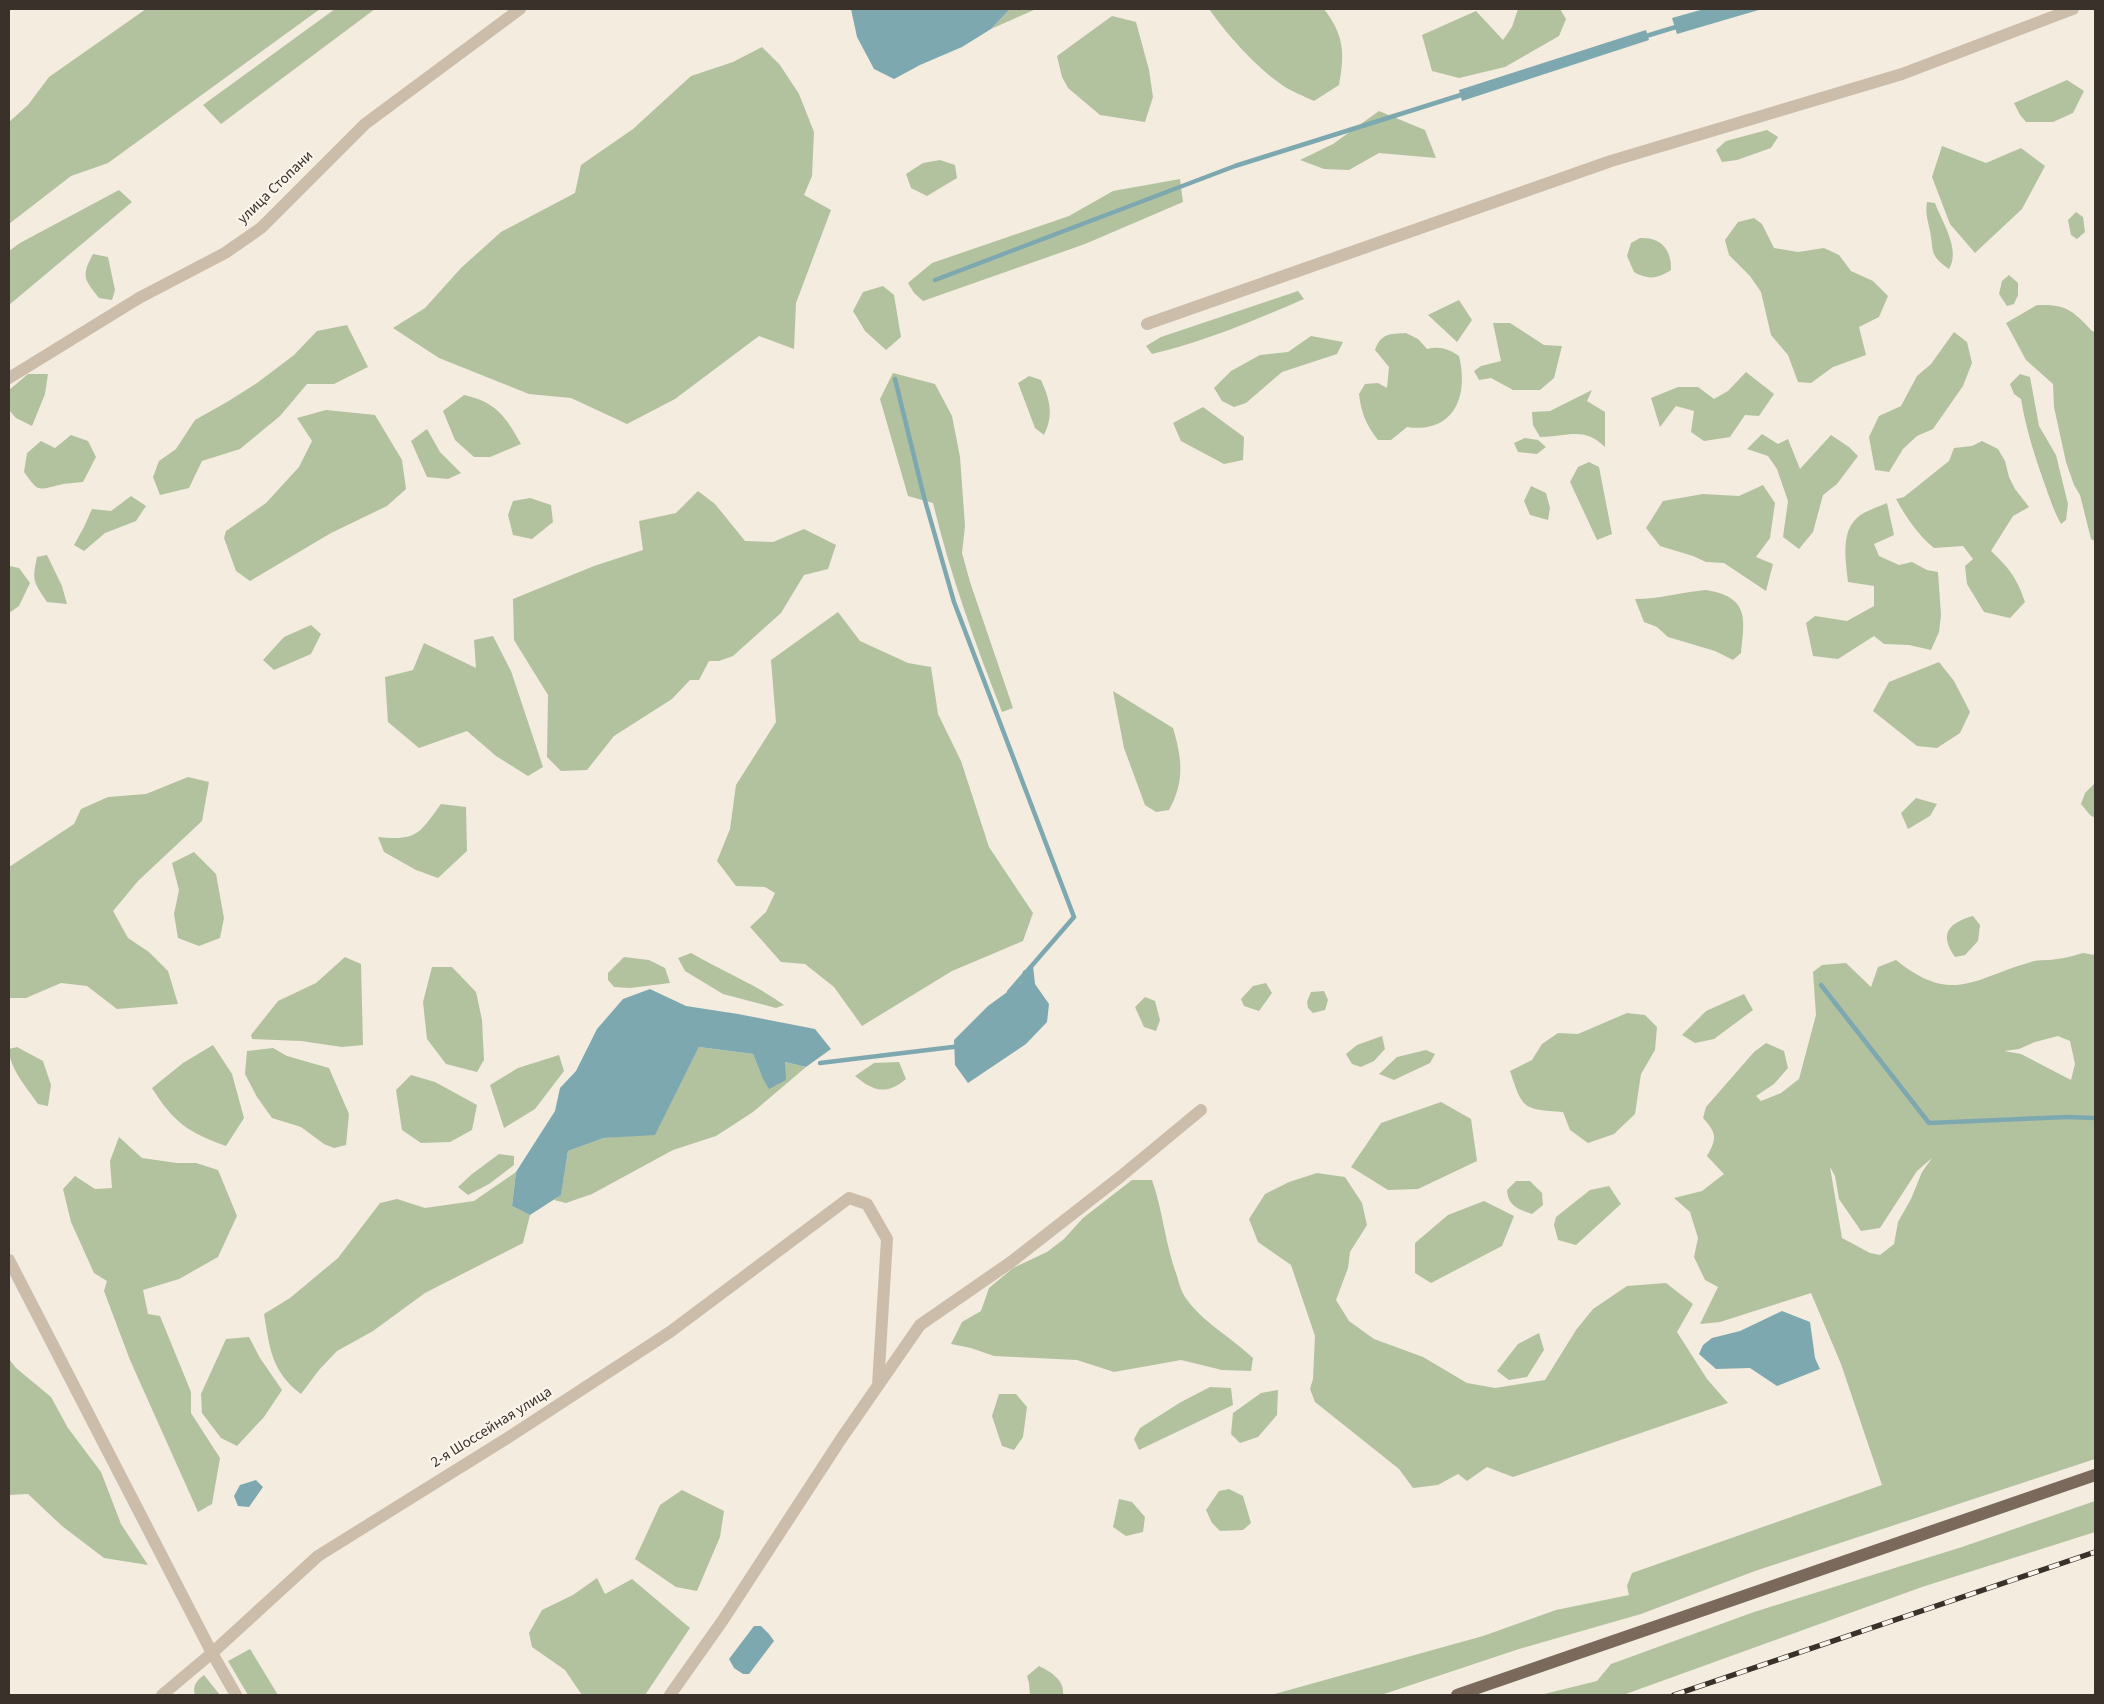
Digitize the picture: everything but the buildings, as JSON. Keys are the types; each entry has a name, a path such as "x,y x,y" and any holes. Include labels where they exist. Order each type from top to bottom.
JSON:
{"main road":[{"path":"1457,1695 2095,1475"}],"street":[{"name":"улица Стопани","path":"9,378 139,298 225,253 261,228 365,124 520,9"},
{"path":"1147,324 1611,161 1902,74 2073,9"},
{"path":"670,1695 723,1620 878,1385 920,1325 1011,1262 1120,1177 1200,1110"},
{"name":"2-я Шоссейная улица","path":"162,1695 212,1653 318,1556 509,1437 670,1332 849,1198 867,1204 887,1239 878,1385"},
{"path":"9,1260 212,1653 236,1695"}],"green space":[{"path":"146,9 320,9 108,163 71,176 9,224 9,122 28,105 49,77"},
{"path":"335,9 375,9 221,124 203,105"},
{"path":"1010,9 1036,9 991,29"},
{"path":"1209,9 1324,9 1336,27 1341,45 1342,63 1339,85 1314,101 1294,92 1262,69 1225,30"},
{"path":"1518,9 1560,9 1566,19 1559,36 1505,67 1459,78 1432,71 1422,35 1476,11 1503,40 1512,27"},
{"path":"1112,16 1136,22 1149,70 1153,97 1145,122 1100,115 1068,88 1062,77 1057,56"},
{"path":"762,47 780,65 799,94 814,132 812,176 804,195 831,210 796,303 794,349 759,336 675,399 627,424 571,398 529,394 439,358 393,328 425,308 461,268 501,232 575,193 581,165 633,129 691,76 733,62"},
{"path":"2067,80 2084,91 2073,113 2053,122 2026,122 2014,103"},
{"path":"1379,111 1425,130 1436,158 1379,153 1349,170 1324,169 1300,160 1333,144"},
{"path":"1767,130 1778,137 1771,148 1737,160 1722,162 1716,150 1726,141"},
{"path":"1942,146 1986,163 2021,148 2045,166 2022,209 1975,253 1950,224 1932,177"},
{"path":"940,160 955,165 957,178 927,196 911,188 906,174 923,163"},
{"path":"1180,179 1183,202 1085,244 923,301 914,293 908,283 932,263 1069,216 1113,191"},
{"path":"119,190 132,202 9,305 9,251 20,243"},
{"path":"1927,202 1935,203 1952,245 1952,261 1949,269 1938,260 1934,253"},
{"path":"2076,212 2083,217 2085,232 2077,239 2071,235 2068,220"},
{"path":"1754,218 1762,224 1774,248 1798,252 1824,248 1839,255 1851,271 1873,281 1888,296 1879,317 1859,327 1866,355 1833,367 1811,383 1798,382 1788,355 1771,335 1761,292 1750,276 1729,255 1725,240 1738,222"},
{"path":"1640,238 1654,240 1664,246 1670,256 1671,270 1652,277 1634,272 1627,256 1631,243"},
{"path":"93,254 108,257 115,290 112,300 99,298 87,282 87,267"},
{"path":"2009,275 2018,283 2018,295 2014,304 2007,306 1999,294 2002,281"},
{"path":"883,286 894,295 901,337 886,350 865,331 853,311 863,292"},
{"path":"1298,291 1304,299 1210,337 1152,354 1146,346 1161,337"},
{"path":"1459,300 1472,320 1457,342 1428,315"},
{"path":"2037,305 2062,307 2074,313 2095,332 2095,541 2091,539 2080,495 2074,485 2066,462 2054,407 2053,384 2026,360 2006,323"},
{"path":"1493,323 1510,323 1544,345 1562,346 1554,378 1540,390 1513,390 1491,378 1479,380 1474,371 1481,366 1501,361"},
{"path":"347,325 368,367 334,384 307,384 280,416 240,449 202,461 189,488 160,495 153,477 159,461 176,449 195,420 257,383 294,355 317,331"},
{"path":"1954,332 1967,342 1972,363 1963,386 1933,429 1917,436 1903,449 1889,472 1875,470 1869,437 1879,416 1901,406 1917,376 1931,364"},
{"path":"1406,333 1418,339 1427,349 1444,349 1459,356 1462,385 1459,398 1447,418 1436,424 1423,428 1407,427 1391,440 1378,440 1365,418 1359,394 1365,384 1378,383 1387,388 1389,367 1375,350 1377,344 1383,337 1391,334"},
{"path":"1311,336 1343,342 1337,354 1282,372 1246,403 1234,407 1222,401 1214,388 1231,371 1260,355 1288,352"},
{"path":"1746,372 1774,394 1759,416 1745,415 1730,437 1704,441 1691,432 1694,411 1676,406 1660,427 1651,398 1678,387 1698,387 1714,399 1728,391"},
{"path":"893,373 935,384 952,416 960,457 965,526 962,553 1013,708 1002,712 964,608 947,556 933,503 908,496 880,399"},
{"path":"28,374 48,374 45,394 32,426 16,418 9,410 9,390"},
{"path":"2020,374 2030,377 2039,426 2056,455 2068,504 2066,520 2061,524 2050,500 2034,453 2021,399 2014,394 2010,384"},
{"path":"1029,376 1041,380 1049,401 1049,421 1044,435 1035,428 1018,383"},
{"path":"1592,390 1587,401 1605,412 1605,447 1597,441 1582,435 1540,437 1533,425 1532,412 1550,411"},
{"path":"464,395 484,402 499,412 505,418 521,444 490,457 474,457 455,440 443,411"},
{"path":"1203,407 1244,437 1243,460 1224,464 1181,441 1173,423"},
{"path":"326,410 375,415 402,460 406,489 387,506 331,533 250,581 236,571 224,538 226,531 266,503 299,467 312,441 297,418"},
{"path":"427,429 440,452 461,473 448,479 427,477 411,441"},
{"path":"1762,434 1778,444 1788,439 1800,469 1831,435 1849,447 1858,456 1837,484 1823,495 1813,532 1799,549 1783,537 1788,501 1777,469 1768,456 1747,449"},
{"path":"71,435 88,441 96,457 83,482 42,489 38,488 24,472 27,453 41,441 55,448"},
{"path":"1525,438 1538,440 1546,447 1537,454 1518,452 1514,443"},
{"path":"1982,441 1998,449 2005,461 2009,477 2015,489 2029,507 2013,516 1991,551 2012,574 2025,602 2010,618 1984,612 1967,584 1965,566 1973,559 1963,546 1934,548 1913,525 1896,499 1904,497 1949,461 1954,448 1972,446"},
{"path":"1589,462 1599,467 1612,534 1597,540 1570,482 1578,467"},
{"path":"1763,485 1775,503 1770,538 1756,557 1773,564 1766,591 1724,563 1706,562 1660,546 1646,528 1663,501 1703,494 1739,496"},
{"path":"1531,486 1546,493 1550,508 1548,520 1530,515 1524,501"},
{"path":"698,491 715,504 745,541 773,542 804,529 836,545 828,569 804,575 781,613 733,656 719,661 709,661 699,680 690,680 672,699 614,736 587,770 561,771 547,757 548,695 514,640 513,599 594,566 643,550 639,521 676,513"},
{"path":"131,496 146,506 136,521 105,533 84,551 74,545 92,509 111,511"},
{"path":"530,498 551,505 553,522 532,539 513,535 508,515 513,501"},
{"path":"1887,503 1894,535 1874,544 1879,556 1899,565 1912,562 1927,570 1938,572 1941,615 1939,632 1931,650 1909,645 1884,644 1874,636 1838,659 1813,656 1806,623 1815,616 1847,621 1874,606 1874,586 1848,582 1846,539 1852,523 1858,517"},
{"path":"47,555 62,586 67,604 47,602 36,585 34,571 37,557"},
{"path":"9,566 19,568 30,583 19,606 9,613"},
{"path":"1706,590 1720,593 1730,598 1741,611 1743,629 1741,653 1733,660 1715,651 1668,637 1657,627 1644,622 1635,599"},
{"path":"838,612 860,641 908,663 931,667 938,714 961,761 989,847 1033,913 1023,941 952,971 862,1026 834,987 805,964 781,962 750,927 766,912 775,893 765,887 736,886 717,861 730,829 736,785 776,722 771,660"},
{"path":"311,625 321,634 311,654 274,670 263,660 284,637"},
{"path":"493,636 511,671 543,767 528,776 496,756 467,731 419,748 388,722 385,677 413,670 424,643 476,668 474,640"},
{"path":"1939,662 1954,681 1970,712 1960,733 1937,748 1917,746 1873,711 1889,682"},
{"path":"1113,691 1173,728 1180,760 1180,780 1178,790 1169,810 1156,812 1145,805 1124,748"},
{"path":"188,777 209,782 202,821 138,881 113,911 128,938 149,952 168,971 178,1004 117,1009 87,986 61,983 26,998 9,998 9,867 74,824 81,809 108,797 146,794"},
{"path":"2095,783 2095,818 2081,804 2085,793"},
{"path":"1916,798 1937,804 1930,816 1908,829 1901,813"},
{"path":"441,804 466,807 467,851 438,878 416,870 384,852 378,837 401,838 416,833 422,829"},
{"path":"194,852 216,874 224,918 220,938 199,946 178,938 174,914 179,890 172,863"},
{"path":"1973,916 1980,925 1978,941 1965,955 1955,957 1948,942 1949,930 1957,922"},
{"path":"691,953 750,984 784,1005 776,1008 723,994 685,971 678,958"},
{"path":"2083,953 2095,955 2095,1459 1755,1571 1641,1614 1519,1649 1381,1695 1271,1695 1483,1636 1556,1610 1629,1595 1627,1586 1632,1573 1882,1485 1841,1364 1811,1293 1720,1322 1700,1324 1718,1287 1705,1280 1694,1257 1698,1238 1690,1212 1674,1198 1702,1191 1724,1174 1707,1156 1713,1145 1714,1136 1711,1128 1703,1118 1706,1107 1754,1052 1766,1043 1784,1051 1788,1068 1774,1084 1756,1096 1761,1101 1781,1093 1799,1079 1816,1015 1813,972 1822,965 1846,963 1871,987 1878,967 1896,960 1915,974 1932,982 1948,985 1977,981 2034,961 2054,960","holes":["2058,1036 2070,1041 2075,1064 2071,1080 2021,1054 2004,1051 2019,1049 2035,1042","1932,1158 1922,1172 1911,1199 1898,1222 1894,1244 1880,1255 1870,1253 1842,1238 1830,1167 1835,1176 1839,1199 1861,1231 1880,1228 1917,1171"]},
{"path":"345,957 361,964 363,1045 342,1047 301,1041 252,1039 251,1035 278,1001 316,983"},
{"path":"624,957 649,960 665,968 670,983 630,988 614,987 608,980 608,973"},
{"path":"432,967 452,967 476,992 482,1020 484,1060 477,1072 446,1064 427,1039 423,1002"},
{"path":"1266,983 1272,993 1259,1011 1244,1006 1241,999 1253,986"},
{"path":"1324,991 1328,1000 1325,1010 1313,1013 1308,1008 1307,1002 1311,992"},
{"path":"1744,994 1753,1010 1714,1039 1695,1043 1682,1035 1706,1011"},
{"path":"1145,997 1155,1001 1160,1020 1156,1031 1144,1027 1135,1007"},
{"path":"1627,1013 1645,1015 1657,1027 1655,1050 1641,1074 1635,1114 1614,1134 1588,1143 1570,1130 1563,1112 1540,1110 1526,1105 1518,1093 1510,1071 1532,1060 1542,1044 1558,1033 1578,1034"},
{"path":"1382,1036 1385,1049 1374,1061 1361,1067 1352,1064 1346,1054 1357,1045"},
{"path":"213,1045 232,1074 244,1118 226,1146 202,1136 183,1125 168,1110 152,1088 183,1063"},
{"path":"17,1047 43,1061 51,1085 48,1106 38,1104 15,1071 9,1049"},
{"path":"699,1047 753,1054 762,1077 785,1062 806,1067 753,1112 716,1136 673,1150 592,1194 566,1203 554,1200 561,1194 568,1151 604,1138 655,1134"},
{"path":"273,1048 287,1056 329,1068 349,1114 346,1145 334,1148 324,1144 301,1127 272,1118 257,1097 245,1074 247,1051"},
{"path":"1426,1050 1435,1054 1430,1063 1394,1080 1379,1074 1397,1057"},
{"path":"559,1055 564,1071 535,1109 504,1128 490,1085 518,1068"},
{"path":"899,1062 906,1079 893,1088 881,1090 874,1088 855,1076 874,1063"},
{"path":"411,1075 435,1082 477,1105 472,1130 450,1142 421,1143 402,1130 396,1090"},
{"path":"1441,1102 1471,1119 1477,1161 1418,1189 1388,1190 1351,1167 1381,1123"},
{"path":"119,1137 142,1158 177,1163 196,1163 218,1170 237,1216 218,1257 179,1279 143,1290 148,1314 160,1316 191,1392 191,1413 220,1458 212,1504 198,1512 130,1360 104,1291 107,1281 94,1273 71,1222 63,1189 75,1176 95,1189 112,1188 110,1161"},
{"path":"499,1154 514,1156 514,1165 489,1184 468,1195 458,1187 472,1174"},
{"path":"516,1172 512,1206 530,1215 523,1243 425,1293 373,1331 337,1351 319,1370 301,1394 283,1377 270,1349 264,1314 290,1298 338,1258 380,1203 397,1199 425,1208 474,1201"},
{"path":"1317,1173 1345,1177 1362,1203 1367,1225 1350,1252 1348,1268 1336,1300 1349,1321 1374,1339 1423,1357 1467,1383 1495,1388 1545,1380 1576,1330 1593,1309 1627,1286 1666,1283 1693,1304 1677,1332 1707,1379 1728,1403 1513,1477 1487,1467 1467,1481 1458,1474 1438,1485 1413,1488 1399,1469 1315,1402 1310,1389 1313,1379 1315,1336 1291,1265 1258,1242 1249,1219 1265,1194 1289,1182"},
{"path":"1132,1180 1152,1180 1170,1252 1184,1295 1208,1322 1253,1358 1251,1371 1222,1370 1181,1360 1114,1372 1077,1360 994,1356 971,1348 951,1344 962,1322 981,1311 989,1288 1013,1268 1047,1252 1064,1239 1083,1218"},
{"path":"1516,1181 1530,1181 1542,1193 1543,1205 1532,1214 1518,1208 1509,1200 1507,1190"},
{"path":"1609,1186 1621,1204 1576,1245 1558,1240 1554,1225 1556,1217 1590,1190"},
{"path":"1484,1201 1514,1216 1502,1246 1431,1283 1415,1273 1415,1243 1448,1215"},
{"path":"1539,1333 1544,1350 1527,1377 1509,1380 1497,1371 1518,1344"},
{"path":"249,1337 260,1358 282,1390 264,1417 237,1446 221,1438 202,1413 201,1394 226,1339"},
{"path":"9,1359 16,1368 51,1397 68,1428 101,1472 121,1524 148,1565 104,1558 62,1526 28,1494 9,1495"},
{"path":"1210,1387 1231,1388 1233,1405 1139,1450 1134,1439 1140,1428 1181,1402"},
{"path":"1278,1390 1277,1415 1258,1437 1240,1443 1231,1434 1233,1413 1261,1393"},
{"path":"999,1394 1016,1394 1027,1407 1023,1437 1014,1450 1002,1446 992,1416"},
{"path":"1229,1489 1243,1496 1251,1523 1243,1530 1220,1531 1212,1523 1206,1510 1219,1491"},
{"path":"682,1490 724,1511 720,1537 697,1591 676,1587 635,1559 660,1505"},
{"path":"1119,1499 1132,1502 1145,1517 1143,1532 1126,1536 1113,1527"},
{"path":"2095,1501 2095,1532 1922,1587 1623,1695 1540,1695 1597,1681 1611,1664 1754,1612 1962,1547"},
{"path":"597,1578 605,1594 632,1579 690,1628 645,1695 582,1695 565,1670 532,1647 529,1633 542,1610 573,1595"},
{"path":"250,1649 278,1695 248,1695 228,1661"},
{"path":"1039,1666 1056,1677 1062,1685 1063,1695 1030,1695 1027,1676"},
{"path":"204,1675 220,1695 195,1695 194,1689 196,1684"}],"water":[{"path":"851,9 1010,9 991,29 962,47 920,65 894,79 874,69 857,37"},
{"path":"1704,9 1762,9 1677,34 1672,18"},
{"path":"1646,30 1649,40 1462,101 1459,90"},
{"path":"1033,966 1035,984 1049,1004 1047,1022 1026,1044 968,1083 955,1065 954,1040 988,1006 1021,982 1023,971"},
{"path":"650,989 686,1006 815,1029 831,1049 806,1067 785,1062 786,1080 769,1089 753,1054 699,1047 655,1135 604,1138 568,1151 561,1195 530,1215 512,1206 516,1172 555,1111 560,1088 576,1071 597,1029 623,999"},
{"path":"1782,1311 1810,1322 1815,1358 1820,1369 1777,1386 1750,1368 1716,1369 1699,1354 1703,1345 1712,1338 1740,1331"},
{"path":"256,1480 263,1487 249,1507 238,1506 234,1496 240,1485"},
{"path":"754,1626 761,1626 774,1641 749,1674 743,1674 734,1668 729,1659"}],"waterway":[{"path":"1643,37 1679,26"},
{"path":"935,280 1235,166 1464,94"},
{"path":"895,379 924,497 954,602 1074,917 1009,992"},
{"path":"1821,985 1929,1123 2067,1117 2095,1118"},
{"path":"820,1063 961,1046"}],"railway":[{"path":"1674,1695 2095,1552"}]}
